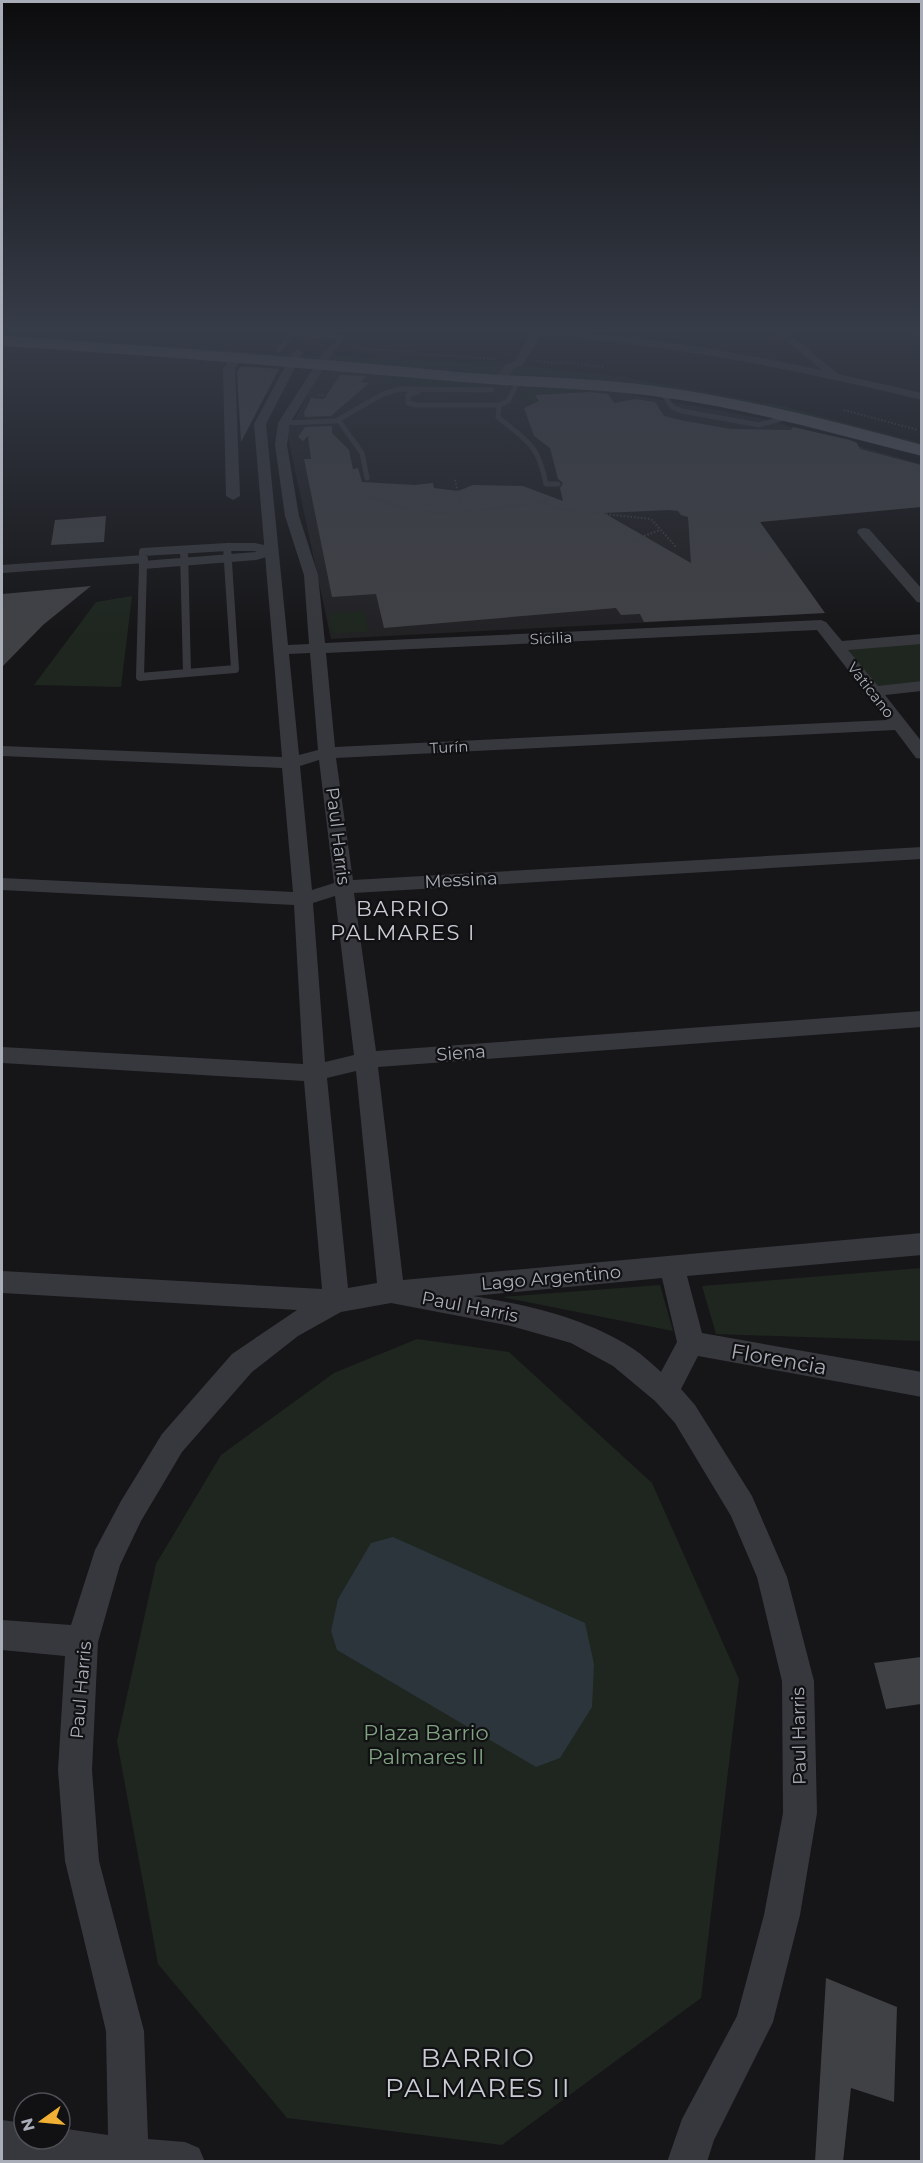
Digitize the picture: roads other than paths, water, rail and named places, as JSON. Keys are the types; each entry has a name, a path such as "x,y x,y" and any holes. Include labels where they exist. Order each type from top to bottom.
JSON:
{"main road":[{"path":"858,432 921,451"},
{"path":"888,432 921,439"}],"street":[{"path":"230,432 233,496"},
{"path":"261,432 282,650 315,1072 336,1301"},
{"name":"Paul Harris","path":"283,432 281,445 292,516 311,575 327,753 366,1060 391,1292 511,1314 577,1333 623,1357 665,1392 685,1414 742,1506 772,1577 798,1680 800,1813 782,1915 754,2022 696,2133 687,2162"},
{"path":"864,532 921,599"},
{"path":"273,551 302,548"},
{"name":"Sicilia","path":"282,650 821,625"},
{"name":"Vaticano","path":"821,625 921,754"},
{"path":"837,646 921,639"},
{"path":"872,692 921,686"},
{"name":"Turín","path":"2,751 290,763 327,753 898,725"},
{"name":"Messina","path":"2,884 303,899 345,887 921,853"},
{"name":"Siena","path":"2,1055 315,1072 366,1060 921,1019"},
{"name":"Lago Argentino","path":"2,1282 336,1301 391,1292 921,1244"},
{"path":"665,1392 691,1343 672,1267"},
{"name":"Paul Harris","path":"130,2160 125,2031 82,1861 75,1770 82,1642 106,1561 131,1512 172,1443 242,1363 289,1328 336,1301"},
{"name":"Florencia","path":"691,1343 921,1385"},
{"path":"2,1635 82,1642"},
{"path":"2,2140 50,2154 185,2162"}],"lane":[{"path":"348,432 359,446 366,462 367,478"},
{"path":"516,432 536,448 546,484 558,484"},
{"path":"226,547 235,669 140,677 143,552 226,547 254,546 273,551"},
{"path":"184,550 186,673"},
{"path":"2,569 185,561 256,556 273,551"}],"district":[{"name":"BARRIO PALMARES I","path":"403,920"},
{"name":"BARRIO PALMARES II","path":"478,2073"}],"park label":[{"name":"Plaza Barrio Palmares II","path":"426,1744"}]}
